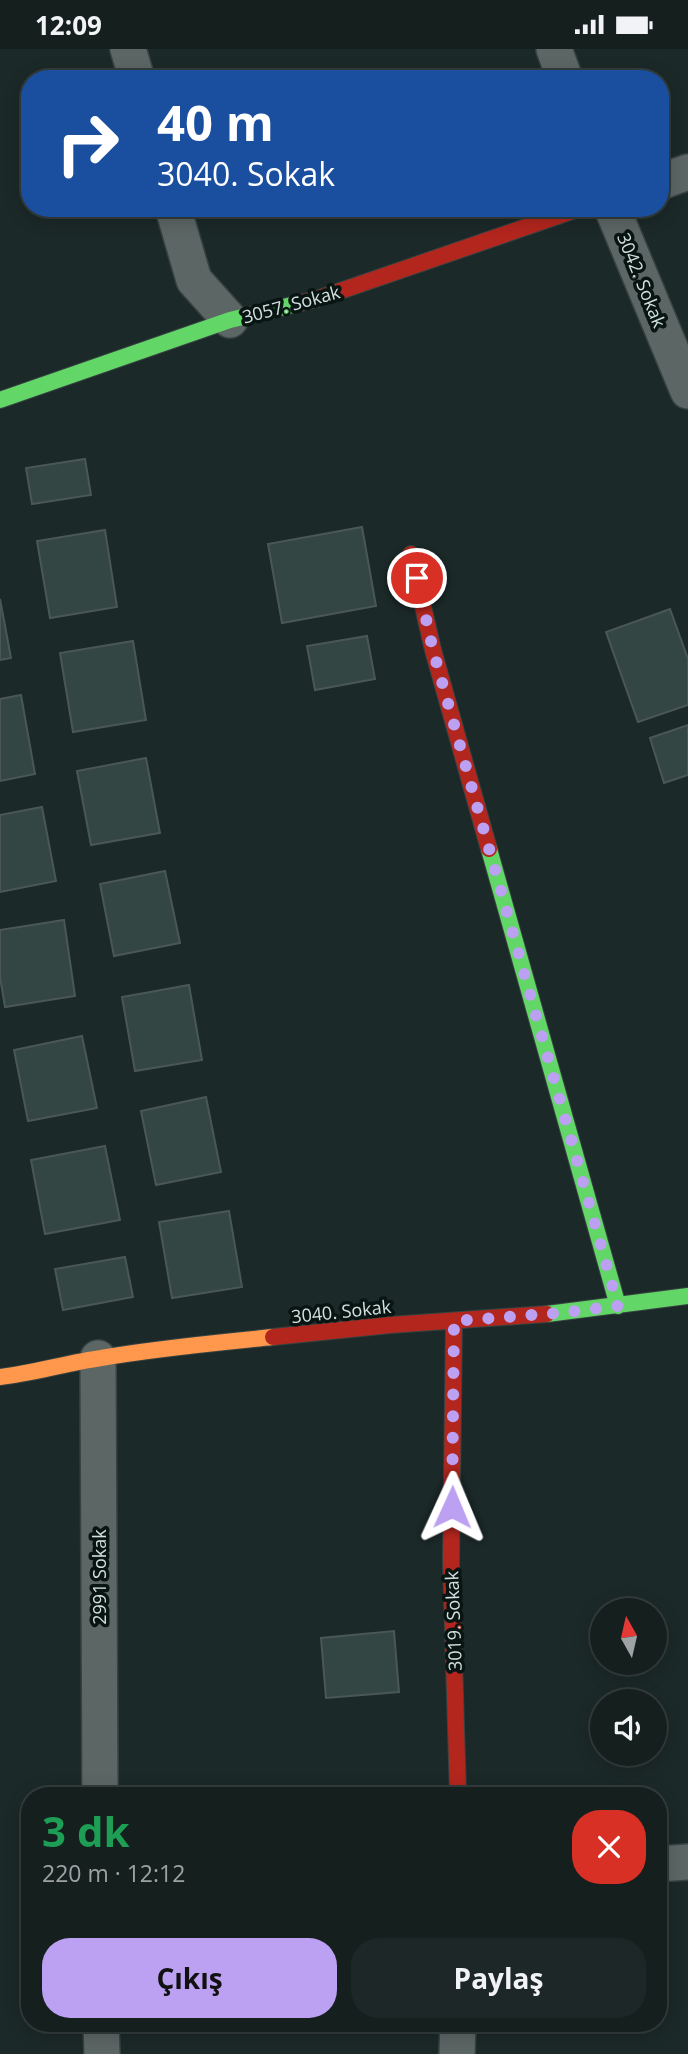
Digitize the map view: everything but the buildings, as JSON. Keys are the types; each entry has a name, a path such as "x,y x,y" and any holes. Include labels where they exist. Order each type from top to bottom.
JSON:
{"street":[{"path":"128,49 134,70"},
{"path":"554,49 562,70"},
{"path":"669,179 688,172"},
{"path":"176,217 194,280 230,320"},
{"name":"3057. Sokak","path":"0,400 230,320 317,299 555,217"},
{"name":"3042. Sokak","path":"616,217 688,391"},
{"path":"411,554 433,650 618,1306"},
{"name":"3040. Sokak","path":"0,1377 162,1348 376,1327 559,1313 688,1296"},
{"name":"3019. Sokak","path":"454,1321 451,1560 458,1787"},
{"name":"2991 Sokak","path":"98,1358 100,1787"},
{"path":"667,1863 688,1862"},
{"path":"101,2032 102,2054"},
{"path":"457,2054 458,2032"}],"traffic: fast":[{"path":"0,400 230,320 300,303"},
{"path":"489,849 618,1306"},
{"path":"547,1314 688,1296"}],"traffic: slow":[{"path":"0,1377 122,1354 273,1337"}],"traffic: jam":[{"path":"300,303 555,217"},
{"path":"411,554 433,650 489,849"},
{"path":"273,1337 390,1325 547,1314"},
{"path":"454,1321 451,1561 458,1787"}],"route":[{"path":"417,578 433,650 618,1306 454,1321 452,1507"}]}
